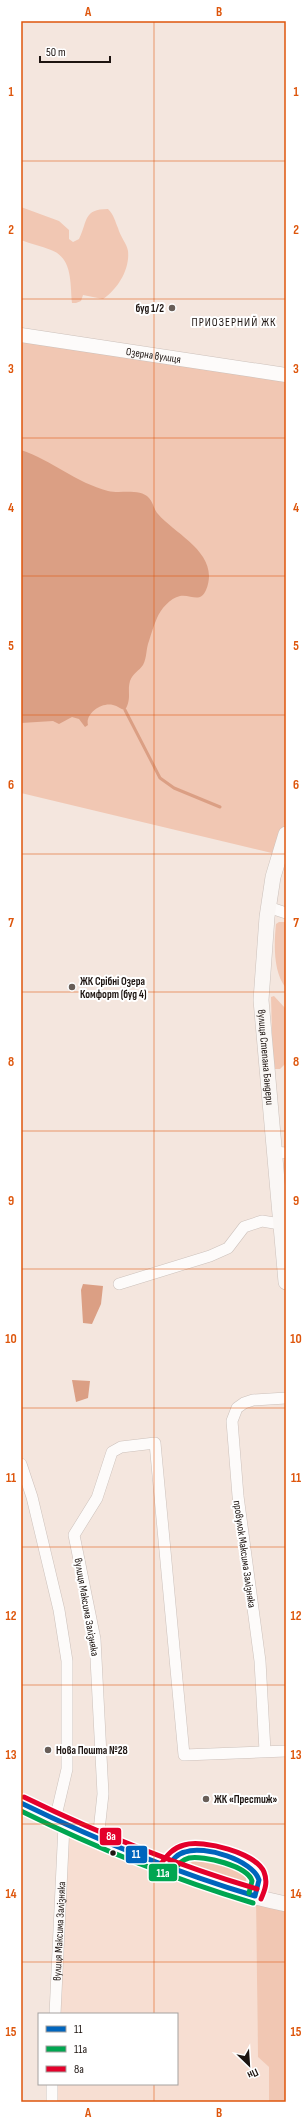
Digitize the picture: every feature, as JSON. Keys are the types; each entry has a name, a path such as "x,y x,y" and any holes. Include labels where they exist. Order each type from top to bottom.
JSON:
{"main road":[{"name":"вулиця Степана Бандери","path":"286,834 273,877 268,907 261,1000 280,1152 280,1224 286,1282"},
{"path":"21,1803 59,1823 167,1868 255,1896 286,1904"}],"street":[{"name":"Озерна вулиця","path":"21,335 286,375"},
{"path":"268,907 286,913"},
{"path":"119,1284 210,1256 228,1248 244,1227 262,1220 280,1224"},
{"name":"провулок Максима Залізняка","path":"265,1751 260,1661 238,1496 232,1421 237,1408 244,1403 254,1400 286,1398"},
{"name":"вулиця Максима Залізняка","path":"98,1840 101,1822 103,1787 95,1639 74,1535 97,1498 112,1452 122,1447 154,1443 184,1755 265,1751"},
{"name":"вулиця Максима Залізняка","path":"21,1464 32,1497 57,1604 67,1661 67,1765 59,1823 56,2013"},
{"path":"265,1751 286,1751"},
{"path":"167,1868 171,1860 185,1852 201,1849 245,1862 253,1867 258,1877 259,1884 255,1896"},
{"path":"52,2085 52,2102"}],"shaded area":[{"path":"21,207 59,221 69,230 69,239 73,242 79,239 90,214 94,211 108,209 114,218 128,251 125,271 114,290 103,299 83,295 81,301 72,303 69,272 63,259 51,250 21,240"},
{"path":"21,339 286,380 286,819 276,854 21,793"},
{"path":"21,450 32,454 86,483 108,491 135,492 145,495 149,498 158,514 194,546 202,556 207,566 209,577 204,594 198,598 184,596 176,597 166,604 159,615 148,644 143,665 130,681 129,698 125,710 113,705 104,705 99,707 91,713 88,725 85,727 79,719 72,717 59,724 53,721 21,723"},
{"path":"279,922 286,922 286,988 279,974 275,958 276,924"},
{"path":"274,996 285,1008 285,1064 280,1069 273,1069 271,997"},
{"path":"83,1284 103,1286 101,1304 92,1324 83,1323 81,1290"},
{"path":"72,1380 90,1381 88,1398 76,1402"},
{"path":"68,1831 256,1901 258,2057 269,2067 269,2102 56,2102 57,2085 178,2085 178,2013 60,2013"},
{"path":"201,1856 240,1866 246,1871 246,1881 238,1886 198,1874 193,1870 191,1863 194,1857"},
{"path":"256,1901 286,1907 286,2102 269,2102 269,2067 258,2057"}],"waterway":[{"path":"125,710 160,778 174,788 220,807"}],"transit line":[{"name":"8а","path":"24,1797 81,1824 139,1848 197,1870 257,1889"},
{"name":"11","path":"21,1803 78,1830 165,1866 255,1896"},
{"name":"11а","path":"21,1811 78,1838 135,1862 194,1884 253,1903"},
{"name":"8а","path":"161,1864 171,1852 184,1845 203,1844 228,1849 251,1859 259,1865 264,1872 266,1886 261,1899"},
{"name":"11","path":"167,1868 177,1856 193,1850 227,1856 248,1866 255,1873 259,1880 255,1896"},
{"name":"11а","path":"173,1872 180,1863 189,1858 214,1860 234,1866 249,1876 252,1881 249,1893"}],"place":[{"name":"буд 1/2","path":"172,308"},
{"name":"ЖК Срібні Озера Комфорт (буд 4)","path":"72,987"},
{"name":"Нова Пошта №28","path":"48,1750"},
{"name":"ЖК «Престиж»","path":"206,1799"}],"district":[{"name":"ПРИОЗЕРНИЙ ЖК","path":"234,322"}]}
